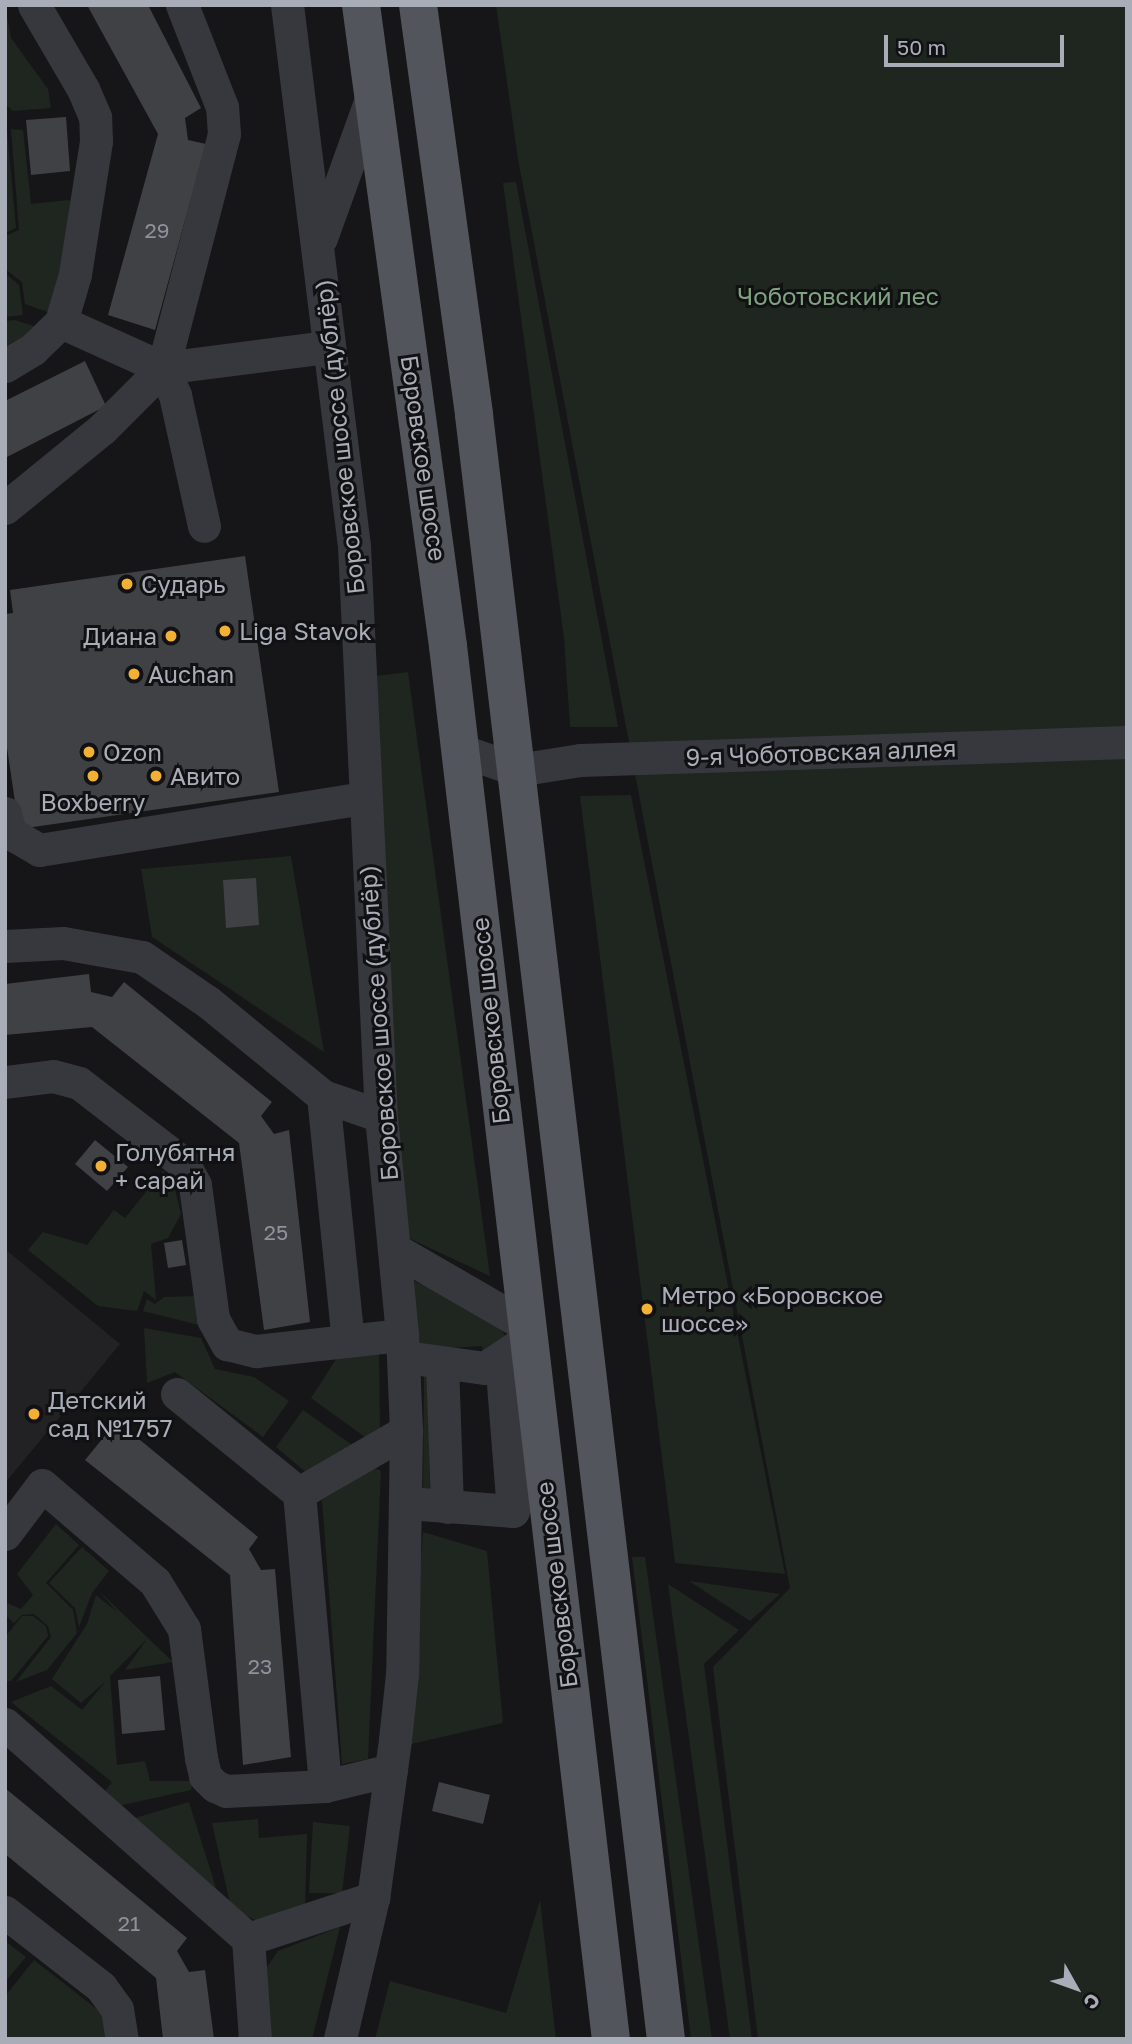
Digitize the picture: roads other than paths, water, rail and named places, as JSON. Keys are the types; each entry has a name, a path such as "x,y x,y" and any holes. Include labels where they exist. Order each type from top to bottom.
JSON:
{"main road":[{"name":"Боровское шоссе","path":"361,5 422,440 460,750 517,1341 611,2039"},
{"path":"418,5 517,770 666,2039"}],"street":[{"path":"5,366 61,322 88,199 96,141 95,117 34,5"},
{"path":"5,508 102,429 163,369 224,134 222,107 182,5"},
{"name":"Боровское шоссе (дублёр)","path":"287,5 319,246 328,346 354,546 381,1116 403,1345 406,1431 407,1503 402,1674 373,1898 340,2039"},
{"path":"319,246 372,96"},
{"path":"61,322 163,369 328,346"},
{"path":"163,369 175,394 204,526"},
{"name":"9-я Чоботовская аллея","path":"517,770 580,760 1127,742"},
{"path":"460,750 517,770"},
{"path":"5,813 10,833 39,850 365,798"},
{"path":"5,946 63,943 142,957 208,1002 323,1096 381,1116"},
{"path":"5,1082 53,1076 79,1083 183,1163 195,1185 213,1319 228,1344 244,1351 348,1341 403,1345 442,1363 485,1368 517,1341"},
{"path":"323,1096 348,1341"},
{"path":"394,1249 517,1341"},
{"path":"407,1503 513,1511 517,1341"},
{"path":"442,1363 447,1507"},
{"path":"177,1394 299,1493 325,1786"},
{"path":"299,1493 406,1431"},
{"path":"5,1534 42,1485 155,1582 184,1629 201,1758 205,1776 215,1786 226,1791 325,1786 391,1770"},
{"path":"5,1724 248,1940 255,2039"},
{"path":"248,1940 373,1898"},
{"path":"5,1912 111,1998 122,2039"}],"place":[{"name":"Сударь","path":"127,584"},
{"name":"Liga Stavok","path":"225,631"},
{"name":"Диана","path":"171,636"},
{"name":"Auchan","path":"134,674"},
{"name":"Ozon","path":"89,752"},
{"name":"Boxberry","path":"93,776"},
{"name":"Авито","path":"156,776"},
{"name":"Голубятня + сарай","path":"101,1166"},
{"name":"Метро «Боровское шоссе»","path":"647,1309"},
{"name":"Детский сад №1757","path":"34,1414"}],"park label":[{"name":"Чоботовский лес","path":"838,296"}]}
